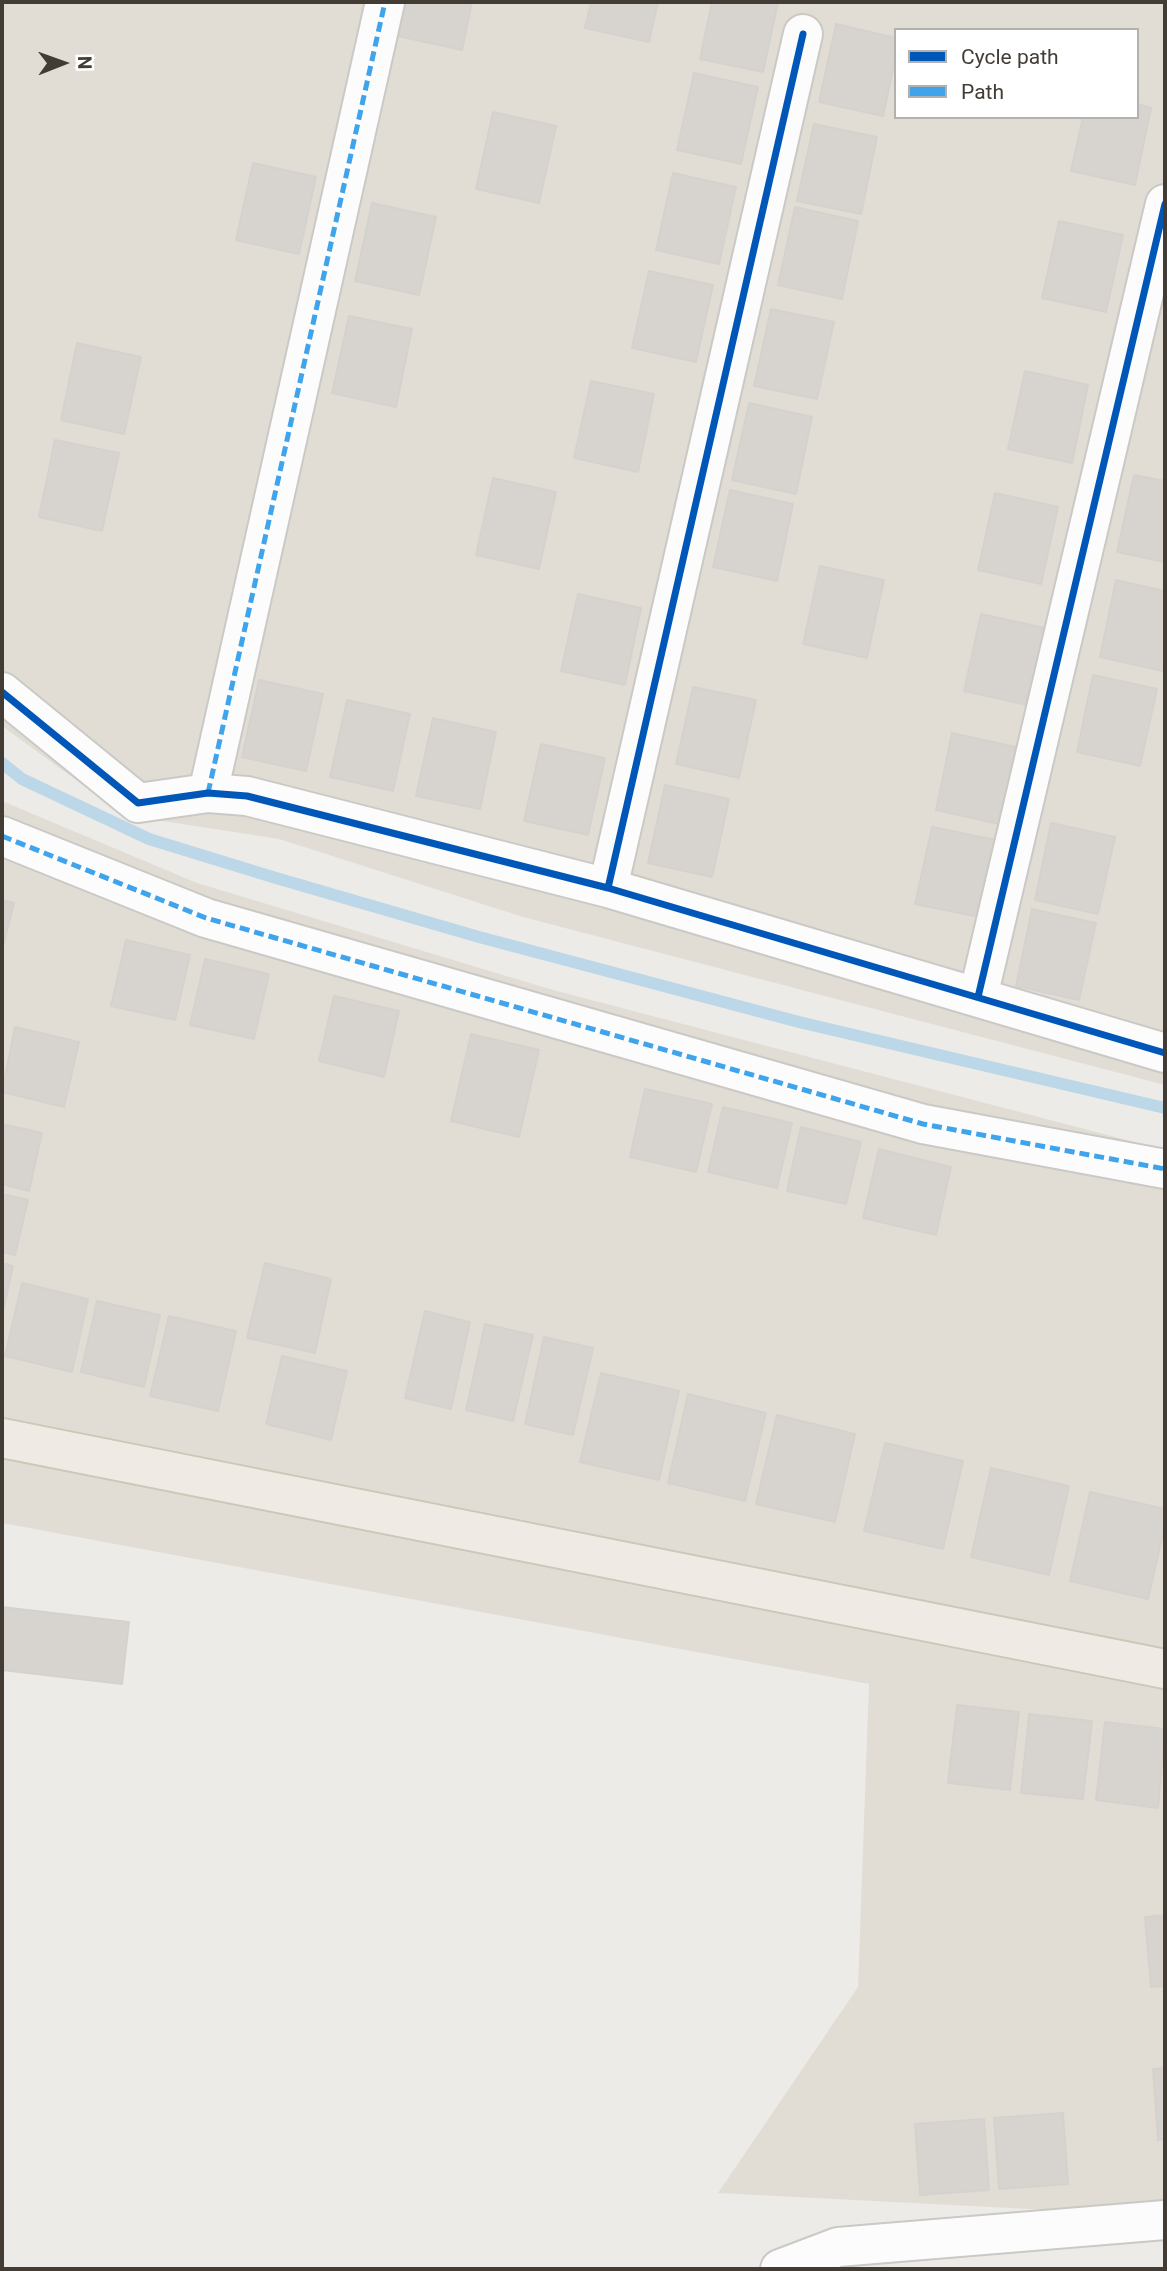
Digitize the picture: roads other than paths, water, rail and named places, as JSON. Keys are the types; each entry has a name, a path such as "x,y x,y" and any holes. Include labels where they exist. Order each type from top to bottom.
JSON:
{"main road":[{"path":"2,1438 1165,1669"}],"street":[{"path":"208,793 385,2"},
{"path":"608,888 803,34"},
{"path":"978,997 1165,204"},
{"path":"2,692 138,803 208,793 247,796 608,888 1165,1053"},
{"path":"2,836 206,918 923,1124 1165,1169"},
{"path":"780,2269 838,2247 1165,2220"}],"waterway":[{"path":"2,763 22,779 149,839 276,878 479,937 799,1022 1165,1108"}]}
